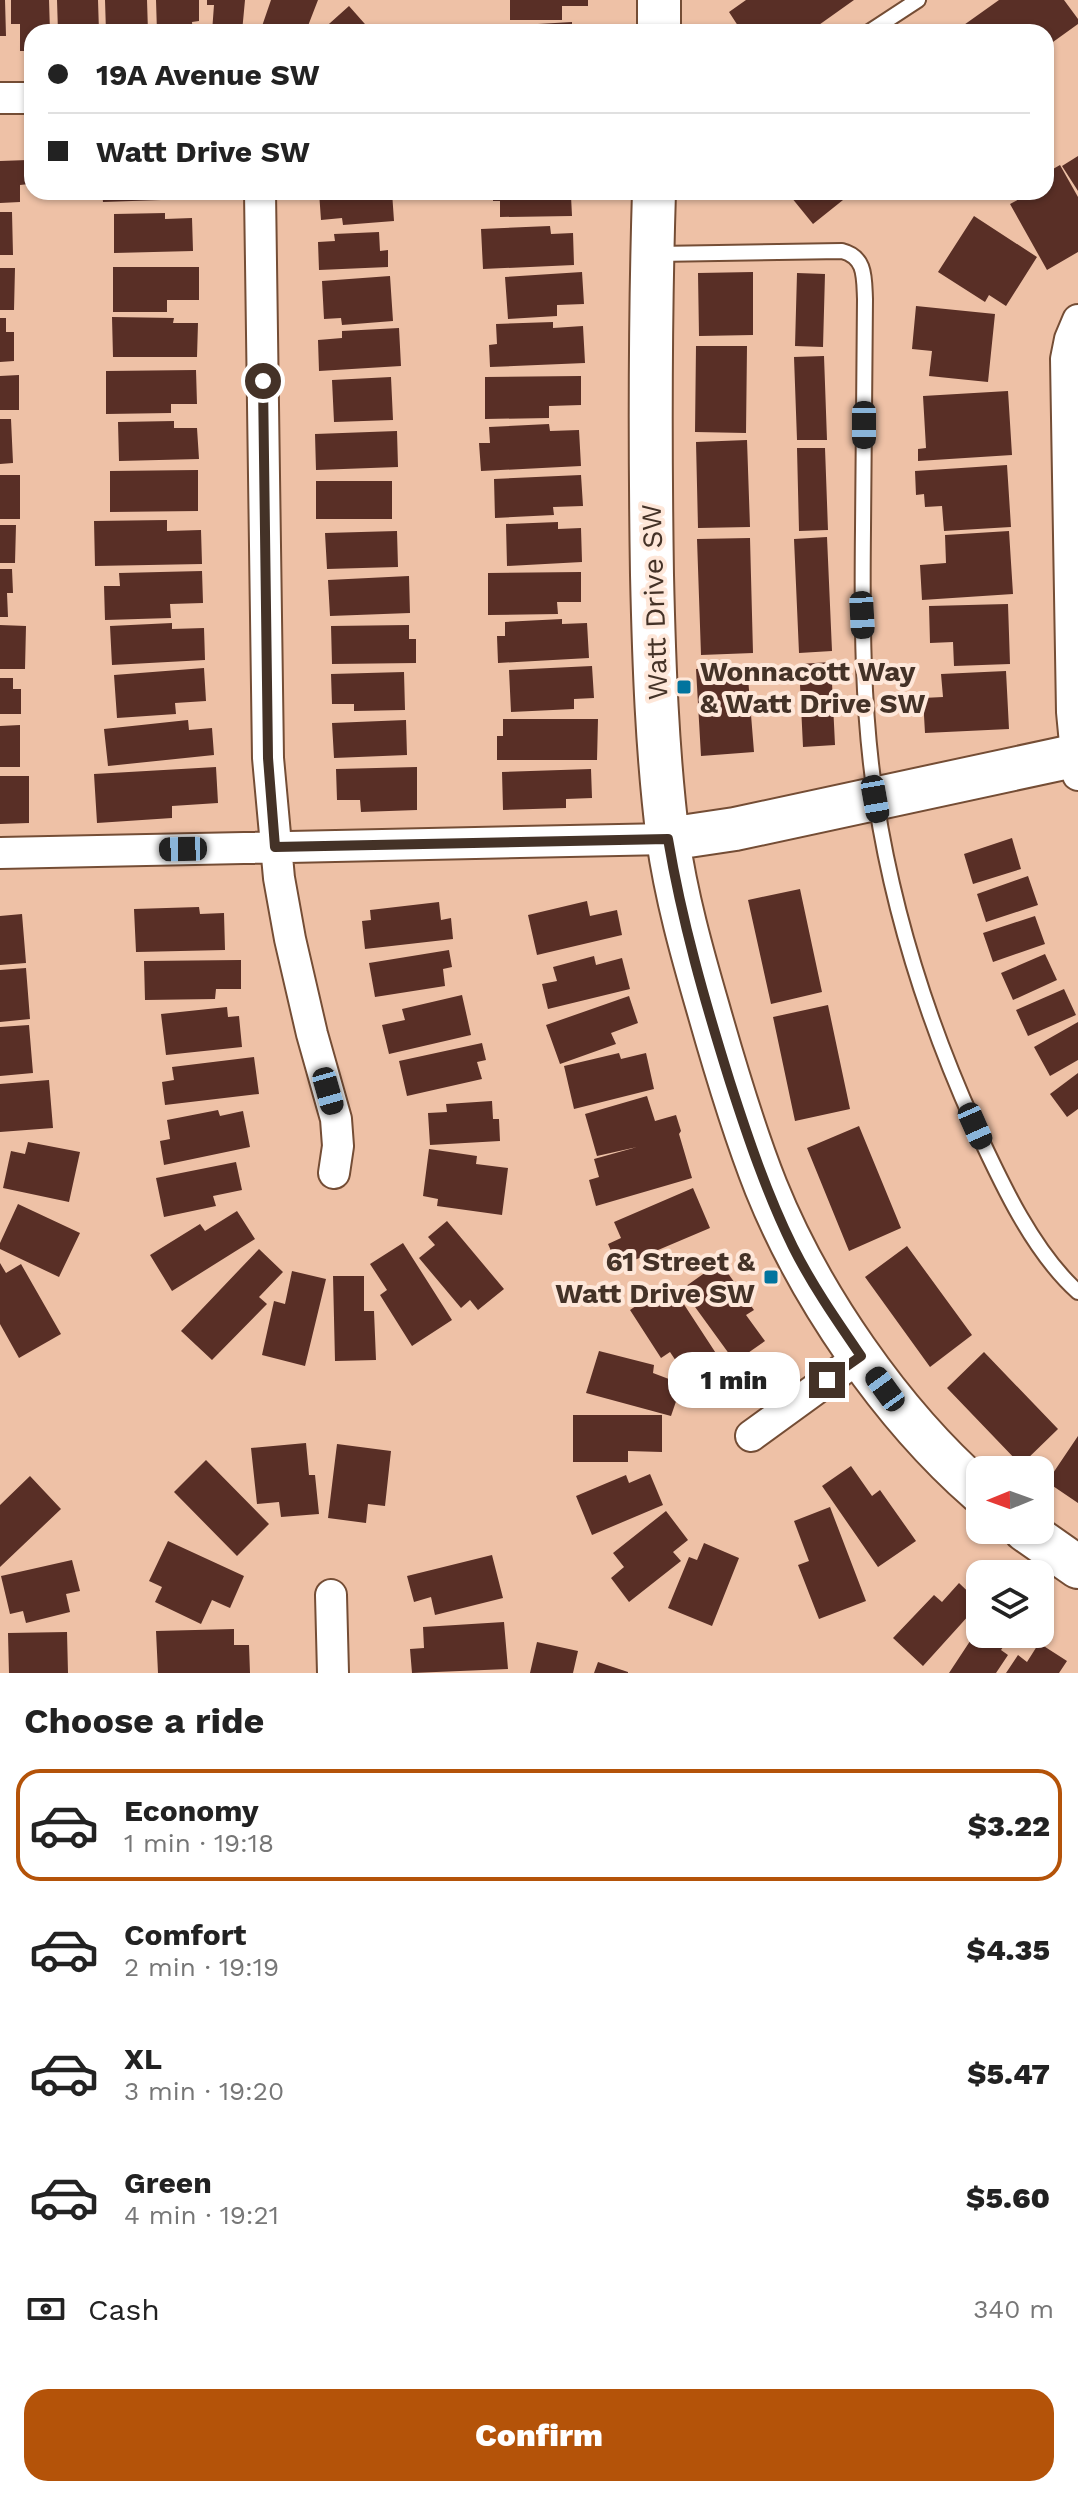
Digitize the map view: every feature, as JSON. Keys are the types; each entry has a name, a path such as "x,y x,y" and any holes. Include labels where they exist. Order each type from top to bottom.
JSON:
{"street":[{"path":"659,0 659,24"},
{"path":"0,98 24,98"},
{"path":"260,200 268,758 279,878 298,977 336,1119 338,1146 334,1173"},
{"name":"Watt Drive SW","path":"654,200 650,459 655,674 668,839 703,991 766,1186 794,1248 825,1304 861,1356 919,1431 966,1480"},
{"path":"0,853 668,839 722,832 875,799 1077,762 1072,712 1073,527 1066,359 1078,320"},
{"path":"751,1436 861,1356"},
{"path":"1045,1544 1078,1567"},
{"path":"331,1595 333,1673"}],"lane":[{"path":"881,24 918,0"},
{"path":"652,254 842,251 852,254 863,266 862,615 875,799 903,927 950,1069 1001,1183 1057,1273 1078,1292"}],"building":[{"path":"0,0 5,0 6,36 0,36"},
{"path":"11,0 49,0 50,24 24,24 24,51 20,51 20,24 11,24"},
{"path":"57,0 98,0 99,24 58,24"},
{"path":"105,0 147,0 148,24 106,24"},
{"path":"156,0 199,0 199,21 192,24 157,24"},
{"path":"207,0 245,0 243,24 213,24 214,5 207,5"},
{"path":"271,0 318,0 309,24 263,24"},
{"path":"510,0 588,0 588,6 562,6 562,20 510,20"},
{"path":"746,0 854,0 820,24 737,24 729,12"},
{"path":"999,0 1064,0 1078,19 1078,24 1054,41 1054,24 965,24"},
{"path":"349,6 365,24 329,24"},
{"path":"1078,156 1078,191 1062,166"},
{"path":"24,160 20,202 0,203 0,161"},
{"path":"1060,165 1078,197 1078,252 1047,270 1010,204 1017,200 1054,200 1054,168"},
{"path":"103,200 161,200 103,202"},
{"path":"320,200 393,200 394,221 343,225 342,218 321,220"},
{"path":"571,200 572,216 500,217 500,201 493,201"},
{"path":"794,200 843,200 813,224"},
{"path":"0,212 12,212 13,255 0,255"},
{"path":"165,213 165,219 192,218 193,251 114,253 114,214"},
{"path":"974,216 1037,257 1006,306 989,295 985,302 938,272"},
{"path":"550,226 551,234 573,233 574,265 483,269 481,229"},
{"path":"379,232 380,251 388,250 388,267 319,270 318,242 335,241 334,234"},
{"path":"113,267 199,267 199,300 167,300 167,312 113,312"},
{"path":"0,268 15,268 14,310 0,310"},
{"path":"582,272 584,304 557,305 557,316 508,319 505,277"},
{"path":"753,272 753,335 699,336 698,273"},
{"path":"797,273 825,274 823,347 795,346"},
{"path":"390,276 393,321 342,325 341,318 324,319 322,281"},
{"path":"916,306 995,314 988,382 929,376 932,351 912,349"},
{"path":"112,317 174,318 173,323 198,323 197,357 113,357"},
{"path":"0,318 6,318 6,332 14,332 14,361 0,362"},
{"path":"553,322 553,328 583,326 585,363 490,367 489,345 497,344 496,324"},
{"path":"399,328 401,366 319,371 318,340 342,338 342,331"},
{"path":"696,346 747,346 746,433 695,432"},
{"path":"824,356 827,440 797,440 794,357"},
{"path":"196,370 197,404 171,404 171,413 106,414 106,371"},
{"path":"19,375 19,410 0,410 0,376"},
{"path":"581,376 581,405 549,406 549,418 485,419 485,377"},
{"path":"391,377 393,420 334,422 332,380"},
{"path":"1008,391 1012,455 918,461 918,449 926,448 923,396"},
{"path":"0,419 11,419 13,463 0,464"},
{"path":"174,421 174,428 197,428 199,459 119,461 118,422"},
{"path":"549,424 550,431 579,430 581,466 481,471 479,443 490,443 489,427"},
{"path":"397,431 398,467 316,470 315,434"},
{"path":"747,440 750,527 698,528 696,442"},
{"path":"797,448 825,448 828,530 799,531"},
{"path":"1007,465 1011,527 944,531 942,506 925,507 924,494 916,495 915,471"},
{"path":"198,470 198,511 110,512 110,471"},
{"path":"0,475 20,475 20,519 0,519"},
{"path":"581,475 583,506 553,507 554,515 495,518 494,479"},
{"path":"316,481 392,481 392,519 316,519"},
{"path":"167,520 167,531 201,530 202,564 95,566 94,521"},
{"path":"558,522 558,529 581,528 582,562 507,566 506,524"},
{"path":"0,525 16,525 15,563 0,563"},
{"path":"397,531 398,567 327,569 325,533"},
{"path":"1009,531 1013,594 922,600 920,565 946,563 945,535"},
{"path":"827,537 832,651 799,653 794,539"},
{"path":"750,538 753,653 701,655 697,539"},
{"path":"0,569 12,569 13,593 7,593 8,617 0,617"},
{"path":"202,571 203,603 170,604 171,618 105,620 104,586 120,586 119,573"},
{"path":"581,572 581,602 557,602 558,614 488,615 488,573"},
{"path":"409,576 410,613 330,616 328,580"},
{"path":"1008,604 1010,664 954,666 953,642 930,643 929,606"},
{"path":"562,619 562,624 587,623 589,658 498,663 497,636 505,636 505,622"},
{"path":"172,623 172,629 204,628 205,660 112,665 110,626"},
{"path":"0,625 26,626 25,669 0,669"},
{"path":"409,625 409,639 416,639 416,663 332,664 331,626"},
{"path":"831,662 835,745 803,747 799,664"},
{"path":"747,665 754,752 701,756 696,669"},
{"path":"592,666 594,698 574,699 574,709 511,712 509,670"},
{"path":"204,668 206,701 175,703 176,714 117,718 114,675"},
{"path":"1006,671 1009,729 925,733 923,698 943,697 941,674"},
{"path":"404,672 405,710 354,711 354,704 332,704 331,674"},
{"path":"0,678 13,678 13,689 21,689 21,714 0,714"},
{"path":"503,719 598,719 597,760 497,760 497,736 503,736"},
{"path":"188,720 189,730 212,728 214,755 108,766 104,729"},
{"path":"406,720 407,755 334,758 332,723"},
{"path":"20,725 20,767 0,767 0,726"},
{"path":"216,767 218,803 172,806 172,818 97,823 94,774"},
{"path":"417,767 417,810 361,812 360,800 337,800 336,769"},
{"path":"591,769 592,798 566,799 566,808 503,810 502,772"},
{"path":"0,776 29,776 29,823 0,824"},
{"path":"1012,838 1021,869 973,884 964,854"},
{"path":"1028,876 1038,905 986,922 977,894"},
{"path":"800,889 822,992 771,1004 748,900"},
{"path":"587,901 590,916 617,910 622,935 537,955 528,915"},
{"path":"439,902 441,920 451,918 453,939 365,949 362,921 371,920 370,910"},
{"path":"199,907 200,914 224,913 225,950 136,952 134,909"},
{"path":"22,914 26,963 0,965 0,916"},
{"path":"1035,916 1045,944 993,962 983,933"},
{"path":"449,950 452,967 443,969 445,986 375,997 369,963"},
{"path":"1045,954 1057,980 1013,1000 1001,973"},
{"path":"594,956 596,965 622,958 630,989 548,1009 542,984 557,981 553,967"},
{"path":"241,960 241,989 216,989 215,999 145,1000 144,961"},
{"path":"26,968 30,1019 0,1022 0,970"},
{"path":"1064,989 1076,1015 1028,1036 1016,1010"},
{"path":"462,995 471,1035 389,1054 382,1025 405,1020 402,1009"},
{"path":"629,996 638,1023 611,1033 616,1044 560,1064 546,1025"},
{"path":"828,1005 850,1109 795,1121 773,1017"},
{"path":"227,1007 228,1017 239,1016 242,1047 166,1055 161,1014"},
{"path":"1078,1022 1078,1060 1050,1076 1034,1047"},
{"path":"29,1025 33,1073 0,1076 0,1027"},
{"path":"482,1043 486,1060 477,1062 482,1079 407,1096 399,1061"},
{"path":"619,1053 621,1059 646,1053 654,1089 574,1109 564,1066"},
{"path":"254,1057 259,1094 165,1105 162,1082 174,1080 172,1067"},
{"path":"1078,1073 1078,1109 1067,1117 1050,1094"},
{"path":"49,1080 53,1128 0,1132 0,1084"},
{"path":"647,1096 655,1121 676,1115 692,1178 596,1206 589,1180 599,1177 594,1159 637,1147 597,1156 585,1114"},
{"path":"492,1101 493,1119 499,1119 500,1141 430,1145 428,1113 447,1112 446,1104"},
{"path":"218,1110 220,1116 243,1111 250,1147 164,1165 160,1141 170,1139 167,1120"},
{"path":"859,1126 901,1228 849,1251 807,1148"},
{"path":"28,1142 80,1152 69,1202 3,1188 11,1151 25,1154"},
{"path":"429,1149 477,1156 476,1164 508,1168 502,1215 437,1206 438,1199 423,1196"},
{"path":"236,1162 242,1190 213,1196 216,1206 164,1217 156,1178"},
{"path":"693,1188 710,1228 618,1267 608,1244 621,1238 614,1222"},
{"path":"18,1204 80,1233 59,1277 0,1249"},
{"path":"237,1211 255,1239 172,1291 150,1255 200,1224 205,1231"},
{"path":"447,1221 504,1289 478,1310 470,1300 461,1308 419,1258 435,1245 428,1237"},
{"path":"403,1243 452,1320 412,1346 380,1295 387,1290 370,1264"},
{"path":"907,1246 972,1335 930,1367 865,1277"},
{"path":"259,1249 283,1272 259,1297 267,1304 212,1360 181,1331"},
{"path":"720,1262 754,1310 746,1315 765,1341 735,1362 682,1289"},
{"path":"0,1263 6,1273 21,1264 61,1334 19,1358 0,1324"},
{"path":"292,1271 326,1279 305,1366 262,1355 274,1301 285,1304"},
{"path":"333,1276 364,1276 364,1311 374,1311 376,1360 335,1361"},
{"path":"670,1283 721,1361 690,1382 670,1352 661,1358 630,1310"},
{"path":"599,1351 654,1365 653,1373 682,1384 671,1416 586,1393"},
{"path":"984,1352 1058,1429 1030,1456 1012,1456 947,1388"},
{"path":"573,1415 662,1415 662,1452 628,1451 628,1462 573,1462"},
{"path":"1078,1436 1078,1503 1054,1487 1054,1472"},
{"path":"306,1443 309,1475 315,1475 319,1514 281,1517 279,1502 257,1504 251,1448"},
{"path":"337,1444 391,1451 385,1506 368,1504 366,1523 328,1518"},
{"path":"206,1460 269,1524 237,1556 174,1492"},
{"path":"851,1466 872,1496 880,1490 916,1541 878,1567 822,1486"},
{"path":"650,1474 663,1505 592,1535 576,1496 626,1475 629,1483"},
{"path":"30,1476 61,1509 0,1567 0,1505"},
{"path":"830,1507 866,1601 819,1619 798,1565 809,1561 794,1521"},
{"path":"666,1511 688,1540 673,1552 681,1561 629,1602 611,1578 624,1567 613,1553"},
{"path":"168,1541 244,1576 230,1608 212,1600 201,1624 155,1602 162,1587 149,1581"},
{"path":"704,1543 739,1558 712,1626 668,1608 689,1557 697,1560"},
{"path":"492,1555 503,1598 435,1615 431,1597 414,1602 407,1576"},
{"path":"72,1560 80,1591 66,1594 70,1612 26,1623 23,1611 10,1614 1,1576"},
{"path":"959,1583 966,1590 966,1618 923,1666 893,1638 934,1595 942,1602"},
{"path":"504,1622 508,1669 412,1673 410,1649 424,1648 423,1627"},
{"path":"234,1629 234,1645 249,1645 250,1673 158,1673 156,1631"},
{"path":"67,1632 68,1673 9,1673 8,1633"},
{"path":"537,1642 578,1651 573,1673 530,1673"},
{"path":"966,1647 1002,1648 1008,1655 996,1673 949,1673"},
{"path":"1036,1648 1047,1648 1067,1661 1059,1673 1006,1673 1018,1655 1027,1662"},
{"path":"598,1662 628,1672 628,1673 594,1673"}],"place":[{"name":"Wonnacott Way & Watt Drive SW","path":"684,687"},
{"name":"61 Street & Watt Drive SW","path":"771,1277"}],"route":[{"path":"263,381 268,758 275,847 668,839 695,963 766,1186 794,1248 825,1304 861,1356 827,1380"}]}
